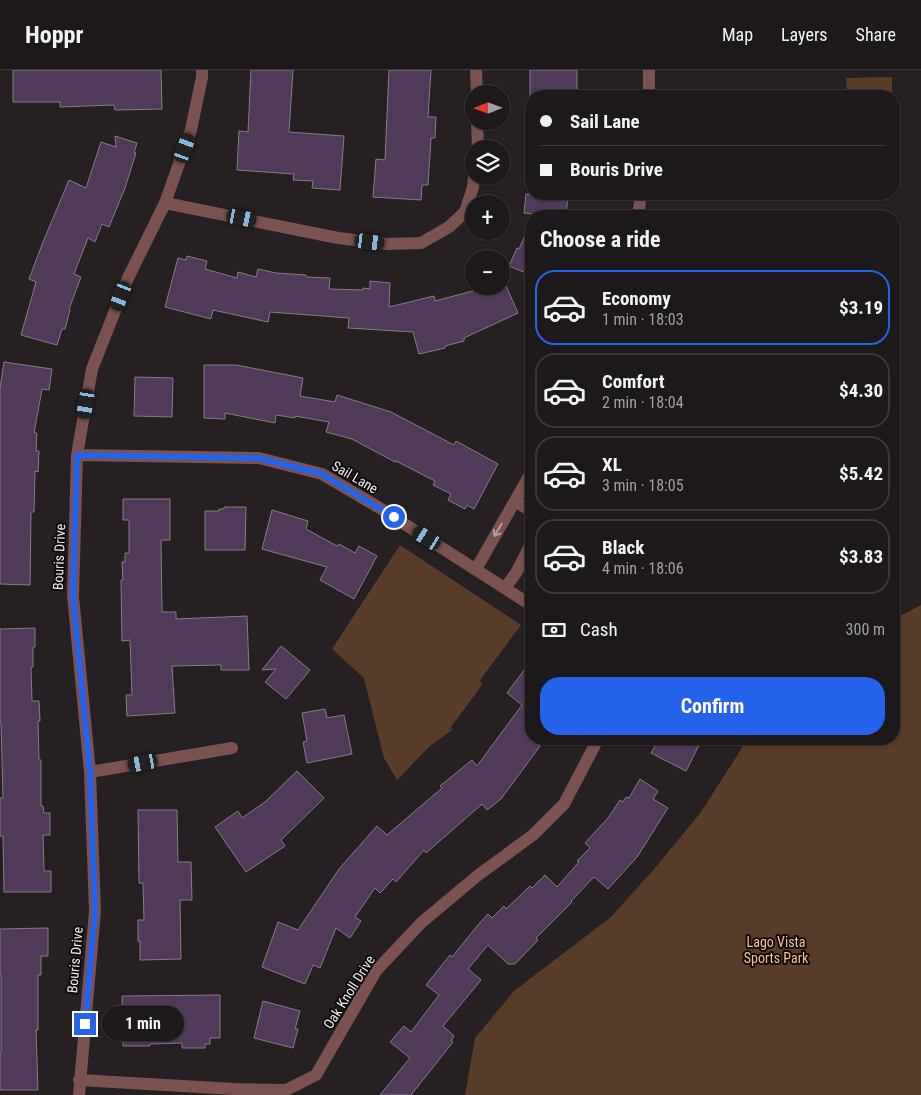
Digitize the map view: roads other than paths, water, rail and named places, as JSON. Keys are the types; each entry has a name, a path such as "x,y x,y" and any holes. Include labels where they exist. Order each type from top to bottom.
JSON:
{"street":[{"name":"Bouris Drive","path":"79,1095 95,911 90,772 73,596 77,455 92,369 128,278 165,203 191,130 202,70"},
{"path":"476,70 477,85"},
{"path":"649,70 649,90"},
{"path":"165,203 338,238 387,244 421,242 449,227 465,212 473,185"},
{"name":"Sail Lane","path":"77,455 259,458 322,474 378,507 525,601"},
{"path":"476,569 525,484"},
{"path":"515,501 525,507"},
{"path":"505,588 525,556"},
{"name":"Oak Knoll Drive","path":"80,1080 234,1089 286,1090 316,1075 376,971 421,923 477,876 532,835 564,804 595,745"},
{"path":"90,772 232,748"}],"park label":[{"name":"Lago Vista Sports Park","path":"776,950"}]}
